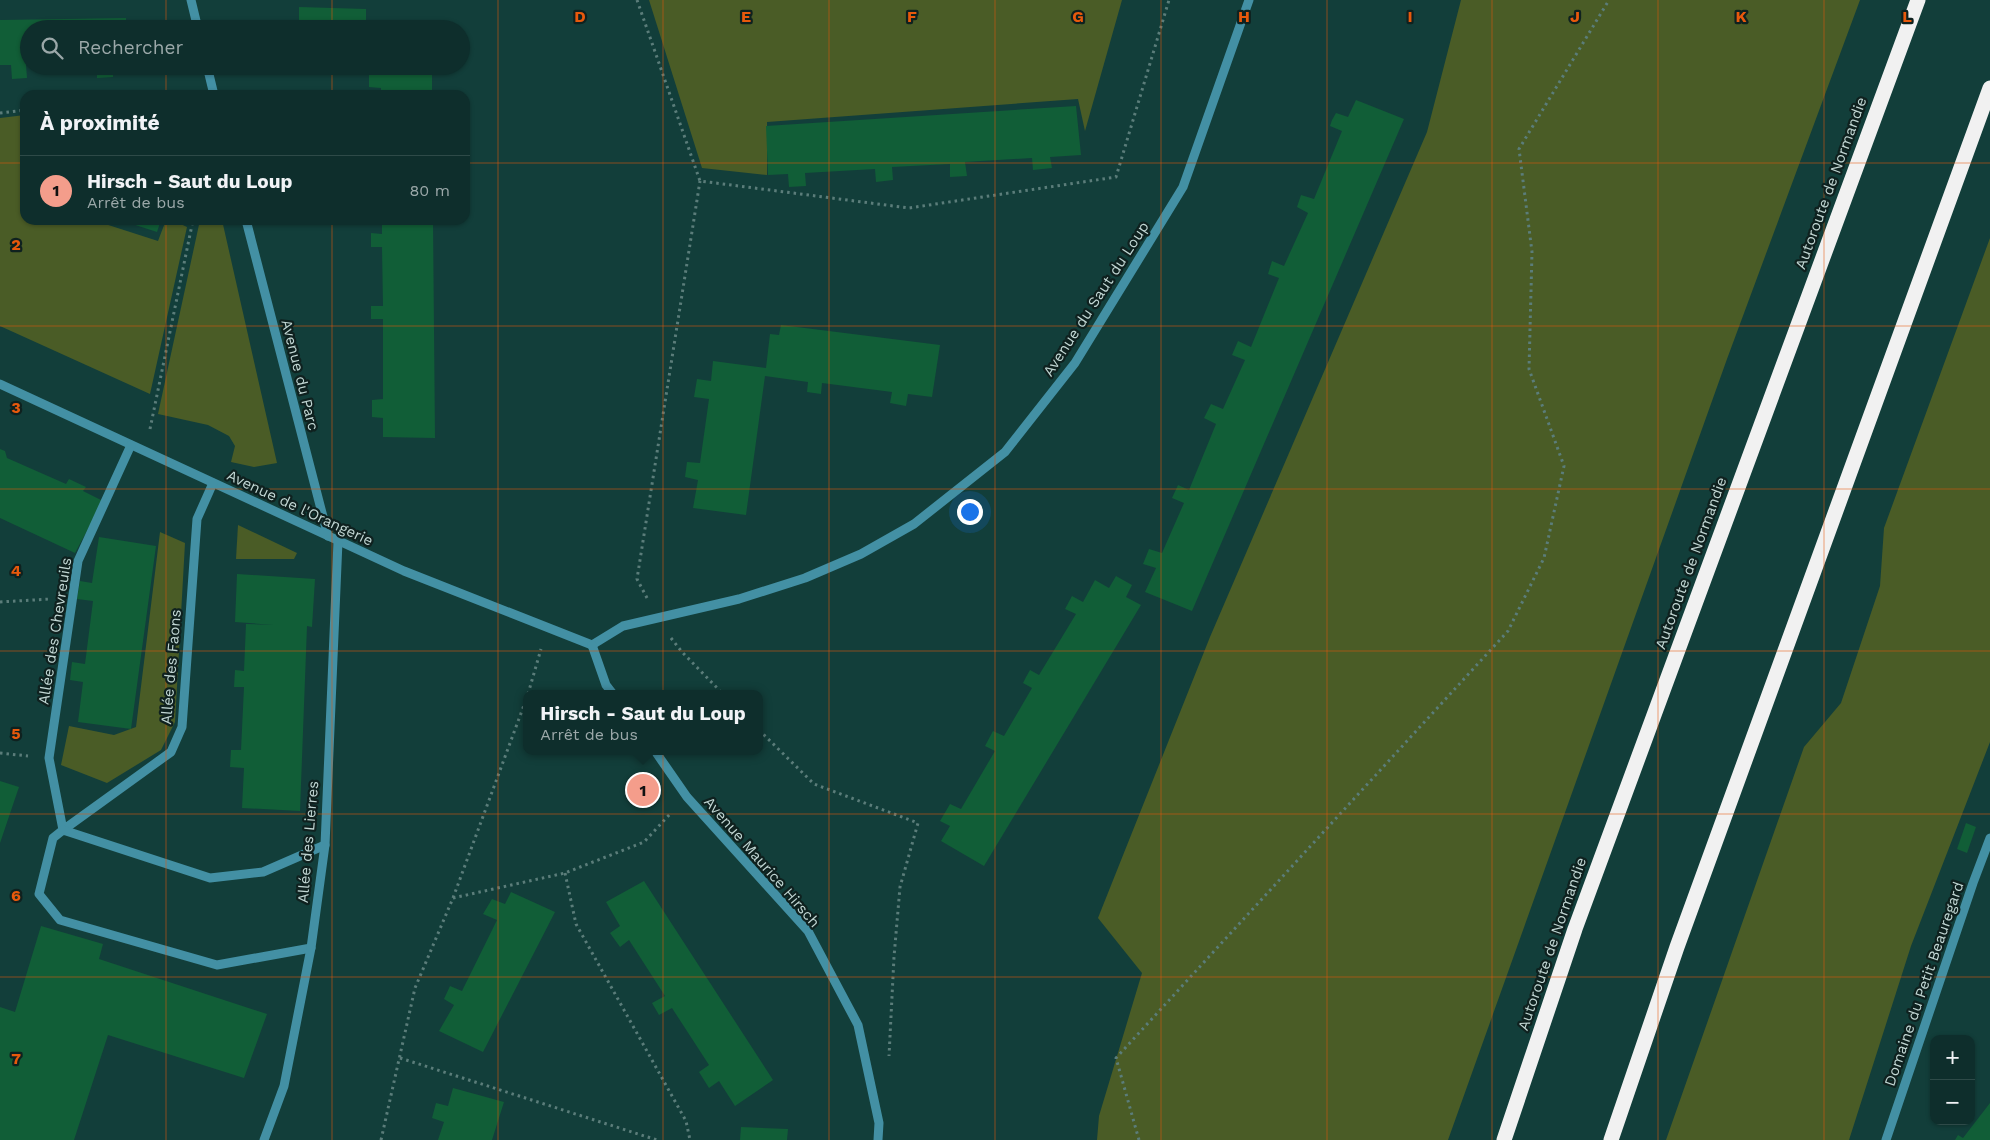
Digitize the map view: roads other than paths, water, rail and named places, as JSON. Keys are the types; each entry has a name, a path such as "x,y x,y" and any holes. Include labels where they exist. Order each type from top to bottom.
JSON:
{"highway":[{"name":"Autoroute de Normandie","path":"1504,1140 1574,929 1918,0"},
{"path":"1611,1140 1677,947 1990,88"}],"street":[{"path":"191,0 196,20"},
{"name":"Avenue du Saut du Loup","path":"592,645 623,626 739,599 805,578 861,554 914,524 1005,452 1075,363 1183,187 1249,0"},
{"path":"209,75 213,90"},
{"name":"Avenue du Parc","path":"247,225 328,536"},
{"name":"Avenue de l'Orangerie","path":"0,384 404,571 592,645"},
{"name":"Allée des Chevreuils","path":"63,830 49,758 78,561 131,445"},
{"name":"Allée des Faons","path":"63,830 171,752 175,744 182,726 197,519 213,483"},
{"name":"Allée des Lierres","path":"264,1140 284,1086 311,948 325,845 338,541"},
{"path":"592,645 606,685 610,690"},
{"name":"Avenue Maurice Hirsch","path":"657,755 687,797 808,932 858,1025 879,1123 878,1140"},
{"path":"311,948 217,965 60,920 39,894 53,838 63,830 210,878 262,872 325,845"},
{"name":"Domaine du Petit Beauregard","path":"1886,1140 1990,838"}],"place":[{"name":"Hirsch - Saut du Loup","path":"643,790"}]}
